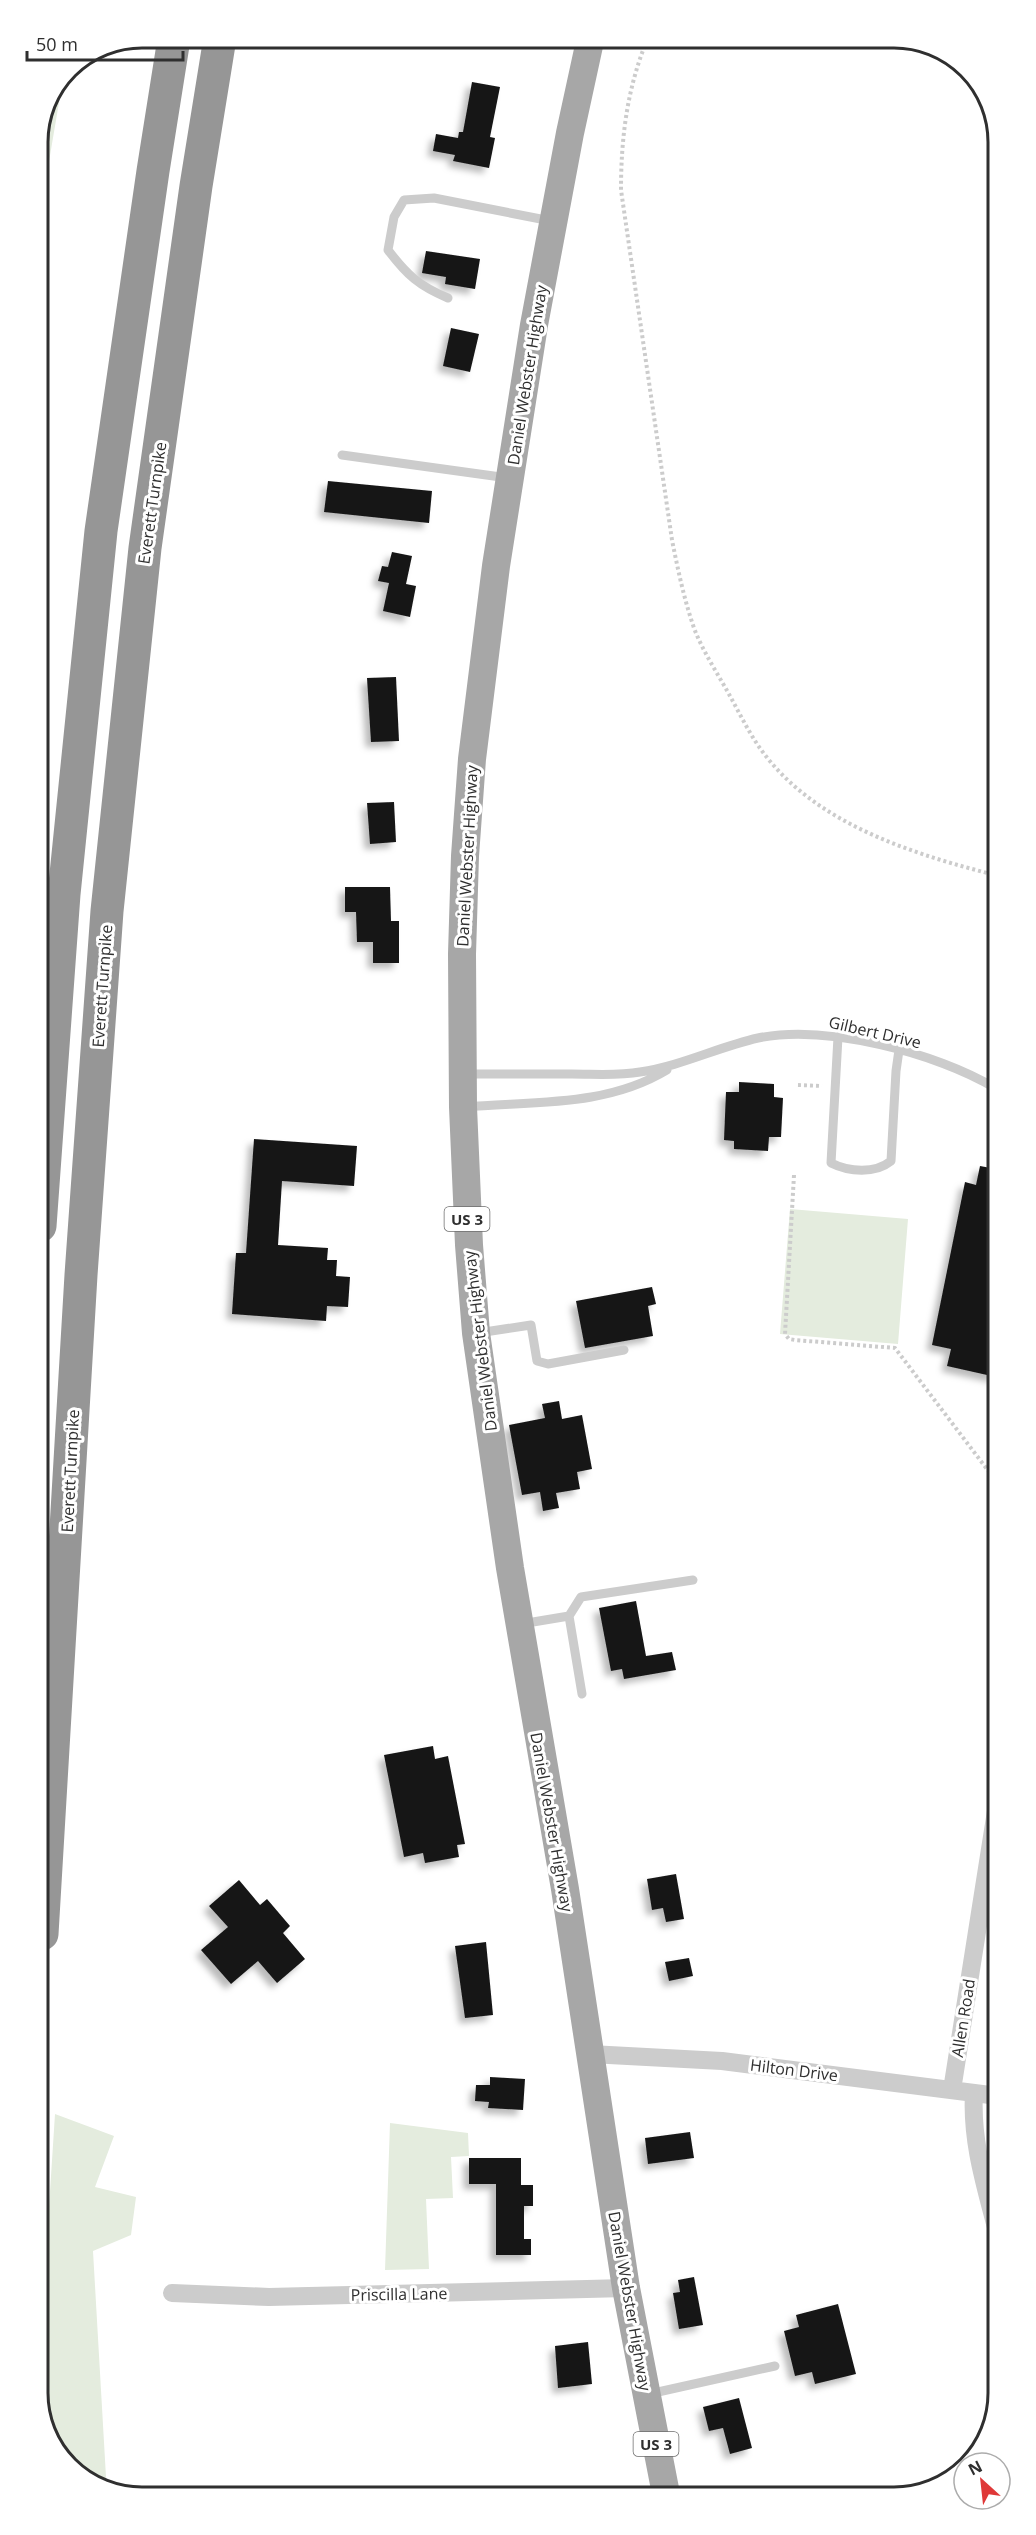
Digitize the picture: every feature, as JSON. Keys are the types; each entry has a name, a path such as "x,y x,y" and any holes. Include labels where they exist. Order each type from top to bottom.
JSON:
{"highway":[{"path":"48,1116 64,894 101,531 173,48"},
{"name":"Everett Turnpike","path":"48,1833 81,1275 107,911 145,548 195,186 218,48"}],"main road":[{"name":"Daniel Webster Highway","path":"589,48 554,221 510,478 496,566 472,759 462,942 463,1107 469,1245 476,1333 519,1624 626,2288 665,2487"}],"street":[{"name":"Allen Road","path":"952,2090 988,1862"},
{"name":"Hilton Drive","path":"590,2054 722,2061 988,2095"},
{"path":"974,2093 972,2119 977,2152 988,2195"},
{"name":"Priscilla Lane","path":"172,2293 269,2297 626,2288"}],"lane":[{"path":"448,298 425,289 402,269 388,250 394,217 404,200 434,198 554,221"},
{"path":"342,455 510,478"},
{"name":"Gilbert Drive","path":"463,1107 514,1102 558,1102 612,1094 646,1083 675,1066 716,1050 758,1038 810,1034 838,1037 899,1050 955,1068 988,1084"},
{"path":"838,1037 831,1163 844,1169 881,1169 891,1161 899,1050"},
{"name":"Gilbert Drive","path":"462,1074 607,1075 639,1073 675,1066"},
{"path":"476,1333 531,1325 537,1361 548,1364 624,1350"},
{"path":"582,1694 569,1616 581,1597 693,1580"},
{"path":"519,1624 569,1616"},
{"path":"646,2394 775,2366"}],"path":[{"path":"644,48 634,75 625,117 621,190 672,540 683,595 695,630 764,754 789,782 822,808 859,828 907,847 988,873"},
{"path":"798,1085 823,1086"},
{"path":"794,1175 785,1334 789,1339 795,1340 895,1348 988,1470"}],"shaded area":[{"path":"60,97 48,167 48,136 51,118"},
{"path":"790,1209 908,1219 898,1344 780,1334"},
{"path":"55,2114 114,2136 95,2187 136,2197 131,2235 93,2251 105,2479 85,2468 67,2450 53,2423 49,2405 48,2222"},
{"path":"390,2123 468,2133 469,2156 451,2157 453,2198 426,2199 429,2269 385,2270"}],"building":[{"path":"472,82 500,87 490,137 495,138 489,168 453,161 455,155 433,151 436,134 458,138 459,132 463,132"},
{"path":"426,251 480,259 475,289 445,284 446,277 422,273"},
{"path":"451,328 479,334 470,372 443,366"},
{"path":"328,481 432,491 429,523 324,512"},
{"path":"392,552 412,556 406,584 416,586 410,617 383,611 389,583 378,581 382,566 388,567"},
{"path":"396,677 399,741 371,742 367,678"},
{"path":"394,802 396,842 370,844 367,803"},
{"path":"345,887 390,887 391,921 399,921 399,963 373,963 373,942 357,942 356,912 345,912"},
{"path":"739,1082 774,1084 774,1097 783,1098 781,1137 769,1137 768,1151 734,1149 734,1141 724,1140 726,1092 739,1092"},
{"path":"254,1139 357,1146 354,1186 282,1181 278,1245 328,1248 327,1260 337,1260 336,1276 350,1277 348,1307 327,1306 326,1321 232,1314 236,1253 246,1253"},
{"path":"980,1166 988,1168 988,1375 947,1366 951,1349 932,1345 965,1182 976,1185"},
{"path":"652,1287 656,1304 648,1306 653,1336 585,1348 576,1301"},
{"path":"559,1401 562,1419 582,1415 592,1469 577,1472 580,1489 556,1493 559,1508 543,1511 540,1492 522,1495 509,1425 545,1418 542,1404"},
{"path":"636,1601 646,1656 672,1652 676,1670 624,1679 622,1669 611,1671 599,1608"},
{"path":"433,1746 435,1759 448,1756 465,1844 457,1845 459,1857 425,1863 423,1853 404,1857 384,1755"},
{"path":"676,1874 684,1919 666,1922 663,1908 652,1910 647,1879"},
{"path":"239,1880 260,1905 267,1899 290,1926 283,1933 305,1959 277,1983 258,1961 231,1984 201,1950 228,1927 209,1906"},
{"path":"486,1942 493,2015 465,2018 455,1946"},
{"path":"689,1958 693,1976 669,1981 665,1962"},
{"path":"490,2077 525,2079 523,2110 488,2108 489,2102 475,2101 476,2085 490,2085"},
{"path":"690,2132 694,2158 648,2164 645,2138"},
{"path":"469,2158 521,2158 521,2185 533,2185 533,2206 524,2206 524,2239 531,2239 531,2255 496,2255 496,2184 469,2184"},
{"path":"694,2277 703,2325 679,2329 673,2293 680,2292 678,2280"},
{"path":"838,2304 856,2374 815,2384 812,2372 795,2376 784,2331 799,2327 796,2315"},
{"path":"588,2342 592,2384 558,2388 555,2346"},
{"path":"739,2398 752,2448 730,2454 723,2428 709,2431 703,2407"}]}
